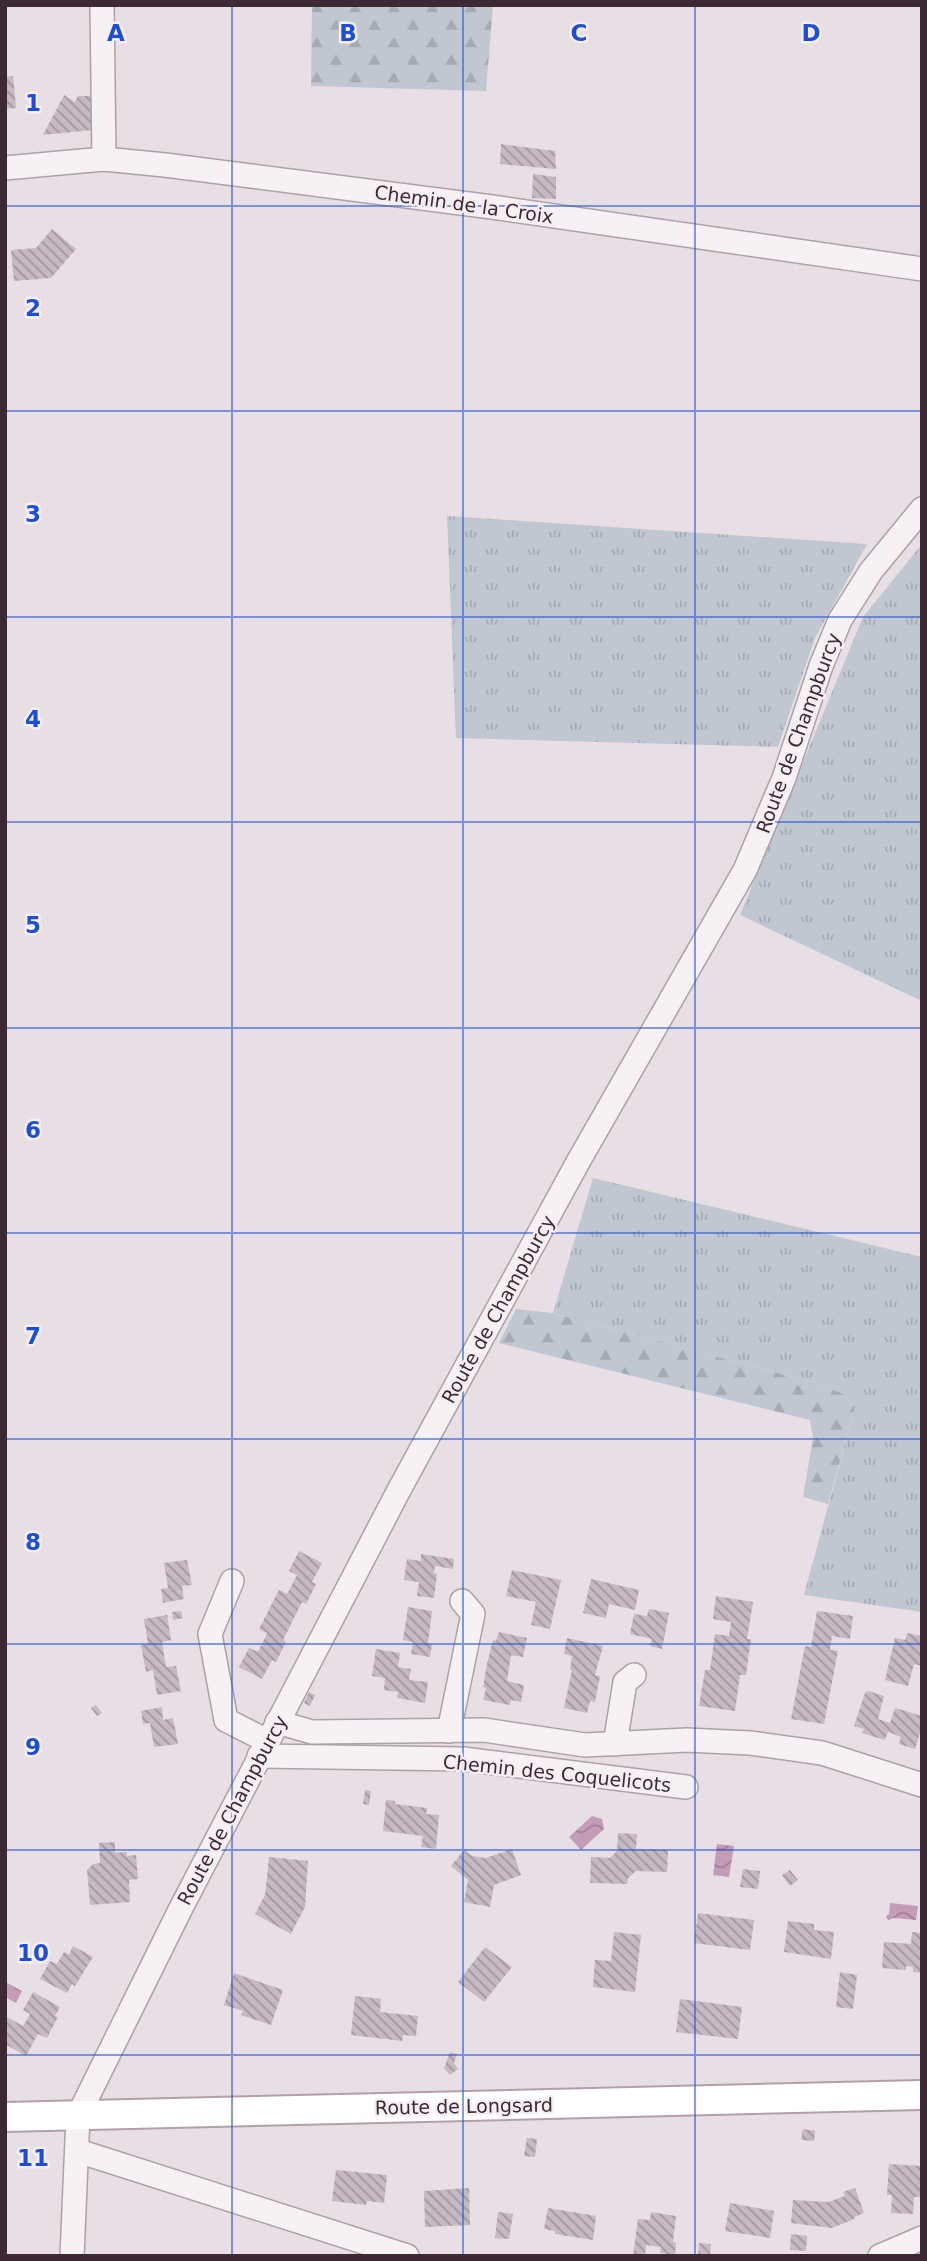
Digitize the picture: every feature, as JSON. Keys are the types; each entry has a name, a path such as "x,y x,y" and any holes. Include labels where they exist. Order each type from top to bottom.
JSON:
{"main road":[{"name":"Route de Longsard","path":"5,2117 922,2095"}],"street":[{"path":"102,5 104,159"},
{"name":"Chemin de la Croix","path":"5,169 104,159 165,165 492,207 922,269"},
{"name":"Route de Champburcy","path":"78,2116 180,1910 399,1490 572,1174 744,870 784,778 821,666 840,620 871,571 922,509"},
{"path":"232,1581 210,1634 226,1720 268,1740 312,1732 484,1730 585,1745 687,1740 750,1743 822,1753 922,1785"},
{"path":"449,1731 473,1614 462,1601"},
{"path":"615,1744 625,1682 634,1675"},
{"name":"Chemin des Coquelicots","path":"268,1740 463,1759 685,1787"},
{"path":"72,2256 78,2116"},
{"path":"78,2151 407,2256"},
{"path":"880,2256 922,2238"}],"green space":[{"path":"312,5 493,5 486,91 311,86"},
{"path":"447,516 867,544 815,638 778,747 456,738"},
{"path":"922,544 922,1001 740,915 863,617"},
{"path":"593,1178 922,1257 922,1612 804,1595 855,1407 841,1393 816,1383 553,1313"},
{"path":"516,1309 553,1313 816,1383 841,1393 855,1407 828,1504 803,1497 813,1438 810,1420 499,1343"}],"water":[{"path":"592,1816 602,1819 604,1829 581,1850 569,1837"},
{"path":"717,1844 734,1846 729,1877 713,1875"},
{"path":"890,1903 918,1906 916,1920 888,1920 886,1916 889,1914"},
{"path":"5,1982 22,1991 16,2003 5,1997"}],"building":[{"path":"13,76 16,108 5,109 5,77"},
{"path":"64,95 75,102 78,96 93,96 92,130 43,135"},
{"path":"501,144 555,151 556,169 500,164"},
{"path":"533,174 556,177 556,199 532,198"},
{"path":"52,229 76,249 51,278 14,281 11,250 36,248"},
{"path":"299,1551 322,1563 312,1582 316,1584 306,1604 302,1602 283,1640 286,1642 276,1662 272,1660 262,1679 239,1667 249,1648 258,1652 267,1633 259,1629 279,1590 287,1594 297,1575 289,1571"},
{"path":"421,1554 454,1559 453,1569 435,1566 434,1573 437,1574 434,1598 417,1596 419,1582 404,1580 407,1559 421,1561"},
{"path":"187,1560 192,1585 182,1586 184,1599 163,1603 161,1589 168,1588 164,1563"},
{"path":"512,1570 561,1580 550,1629 531,1625 536,1602 506,1596"},
{"path":"591,1579 639,1590 635,1610 609,1604 606,1618 583,1613"},
{"path":"716,1596 753,1602 747,1639 751,1639 746,1675 740,1675 735,1711 699,1706 705,1670 710,1670 715,1634 729,1636 731,1622 713,1619"},
{"path":"408,1607 432,1611 428,1643 432,1644 430,1657 411,1654 413,1642 403,1640"},
{"path":"649,1609 669,1613 662,1649 650,1646 652,1639 630,1634 634,1614 647,1616"},
{"path":"181,1611 183,1618 173,1620 172,1612"},
{"path":"817,1611 853,1616 850,1639 832,1636 830,1650 838,1651 824,1724 791,1719 805,1646 811,1647"},
{"path":"167,1615 171,1640 162,1642 166,1667 176,1666 181,1691 157,1695 153,1670 146,1672 141,1645 148,1644 144,1619"},
{"path":"499,1632 527,1638 523,1657 511,1655 507,1681 524,1685 521,1702 511,1700 510,1705 483,1700 487,1664 493,1640 496,1641"},
{"path":"907,1633 922,1636 922,1666 914,1664 908,1686 885,1680 895,1638 905,1640"},
{"path":"567,1638 603,1646 595,1675 600,1676 595,1702 590,1701 587,1713 564,1708 572,1670 572,1656 564,1654"},
{"path":"376,1649 400,1653 398,1667 411,1669 409,1680 428,1682 425,1703 397,1698 398,1692 384,1690 385,1678 372,1676"},
{"path":"868,1691 884,1696 878,1719 890,1723 895,1708 922,1716 915,1749 899,1744 901,1737 888,1732 885,1740 862,1733 864,1729 854,1726"},
{"path":"309,1692 315,1695 310,1706 304,1703"},
{"path":"96,1705 102,1713 97,1716 91,1708"},
{"path":"162,1707 163,1720 173,1718 178,1744 154,1747 150,1723 143,1724 141,1711"},
{"path":"365,1790 371,1791 369,1805 363,1804"},
{"path":"386,1800 395,1801 395,1804 427,1808 426,1814 439,1815 436,1849 421,1847 423,1836 383,1831"},
{"path":"618,1833 637,1834 636,1849 668,1850 667,1872 636,1871 628,1878 627,1884 590,1883 591,1857 610,1858 617,1851"},
{"path":"115,1842 115,1853 127,1852 127,1856 136,1855 138,1879 129,1880 130,1902 90,1905 87,1870 93,1864 100,1863 99,1843"},
{"path":"512,1849 521,1875 494,1885 490,1907 464,1902 468,1880 451,1866 464,1850 472,1856 486,1858"},
{"path":"269,1857 308,1861 305,1907 291,1934 255,1914 265,1895"},
{"path":"743,1869 760,1871 758,1889 740,1887"},
{"path":"790,1870 798,1880 790,1886 782,1875"},
{"path":"698,1913 754,1920 750,1950 694,1943"},
{"path":"788,1921 814,1924 814,1930 834,1932 831,1959 784,1952"},
{"path":"614,1932 641,1935 635,1992 593,1987 595,1960 611,1961"},
{"path":"912,1932 922,1933 922,1973 913,1972 913,1967 906,1966 906,1970 882,1968 884,1942 911,1944"},
{"path":"73,1946 93,1957 75,1986 72,1984 67,1993 40,1979 50,1961 57,1964 64,1952 69,1955"},
{"path":"485,1947 512,1967 484,2002 458,1982"},
{"path":"840,1972 857,1975 853,2009 836,2007"},
{"path":"234,1973 283,1990 271,2025 241,2015 243,2011 224,2005"},
{"path":"33,1992 60,2007 47,2038 38,2034 26,2056 5,2044 5,2016 23,2026 30,2014 23,2010"},
{"path":"355,1996 381,1999 380,2012 418,2016 416,2036 403,2035 402,2041 351,2035"},
{"path":"680,1999 742,2007 738,2039 676,2032"},
{"path":"450,2052 457,2054 454,2063 458,2069 450,2075 444,2068"},
{"path":"803,2129 815,2131 814,2141 801,2140"},
{"path":"527,2138 537,2139 535,2157 524,2156"},
{"path":"889,2164 922,2166 922,2197 914,2197 913,2214 891,2213 892,2195 887,2195"},
{"path":"336,2170 387,2175 384,2203 367,2201 366,2205 332,2201"},
{"path":"469,2188 470,2225 425,2227 424,2191"},
{"path":"855,2188 864,2213 854,2219 832,2228 791,2223 793,2200 828,2202 845,2196 843,2192"},
{"path":"730,2203 774,2211 770,2238 725,2231"},
{"path":"548,2208 596,2216 593,2240 555,2234 555,2231 544,2229"},
{"path":"498,2212 513,2214 509,2239 495,2238"},
{"path":"651,2212 676,2216 673,2242 676,2243 675,2255 660,2253 661,2247 646,2245 645,2256 633,2256 638,2219 650,2220"},
{"path":"791,2234 807,2236 806,2251 790,2250"},
{"path":"699,2243 711,2244 710,2256 698,2256"}]}
